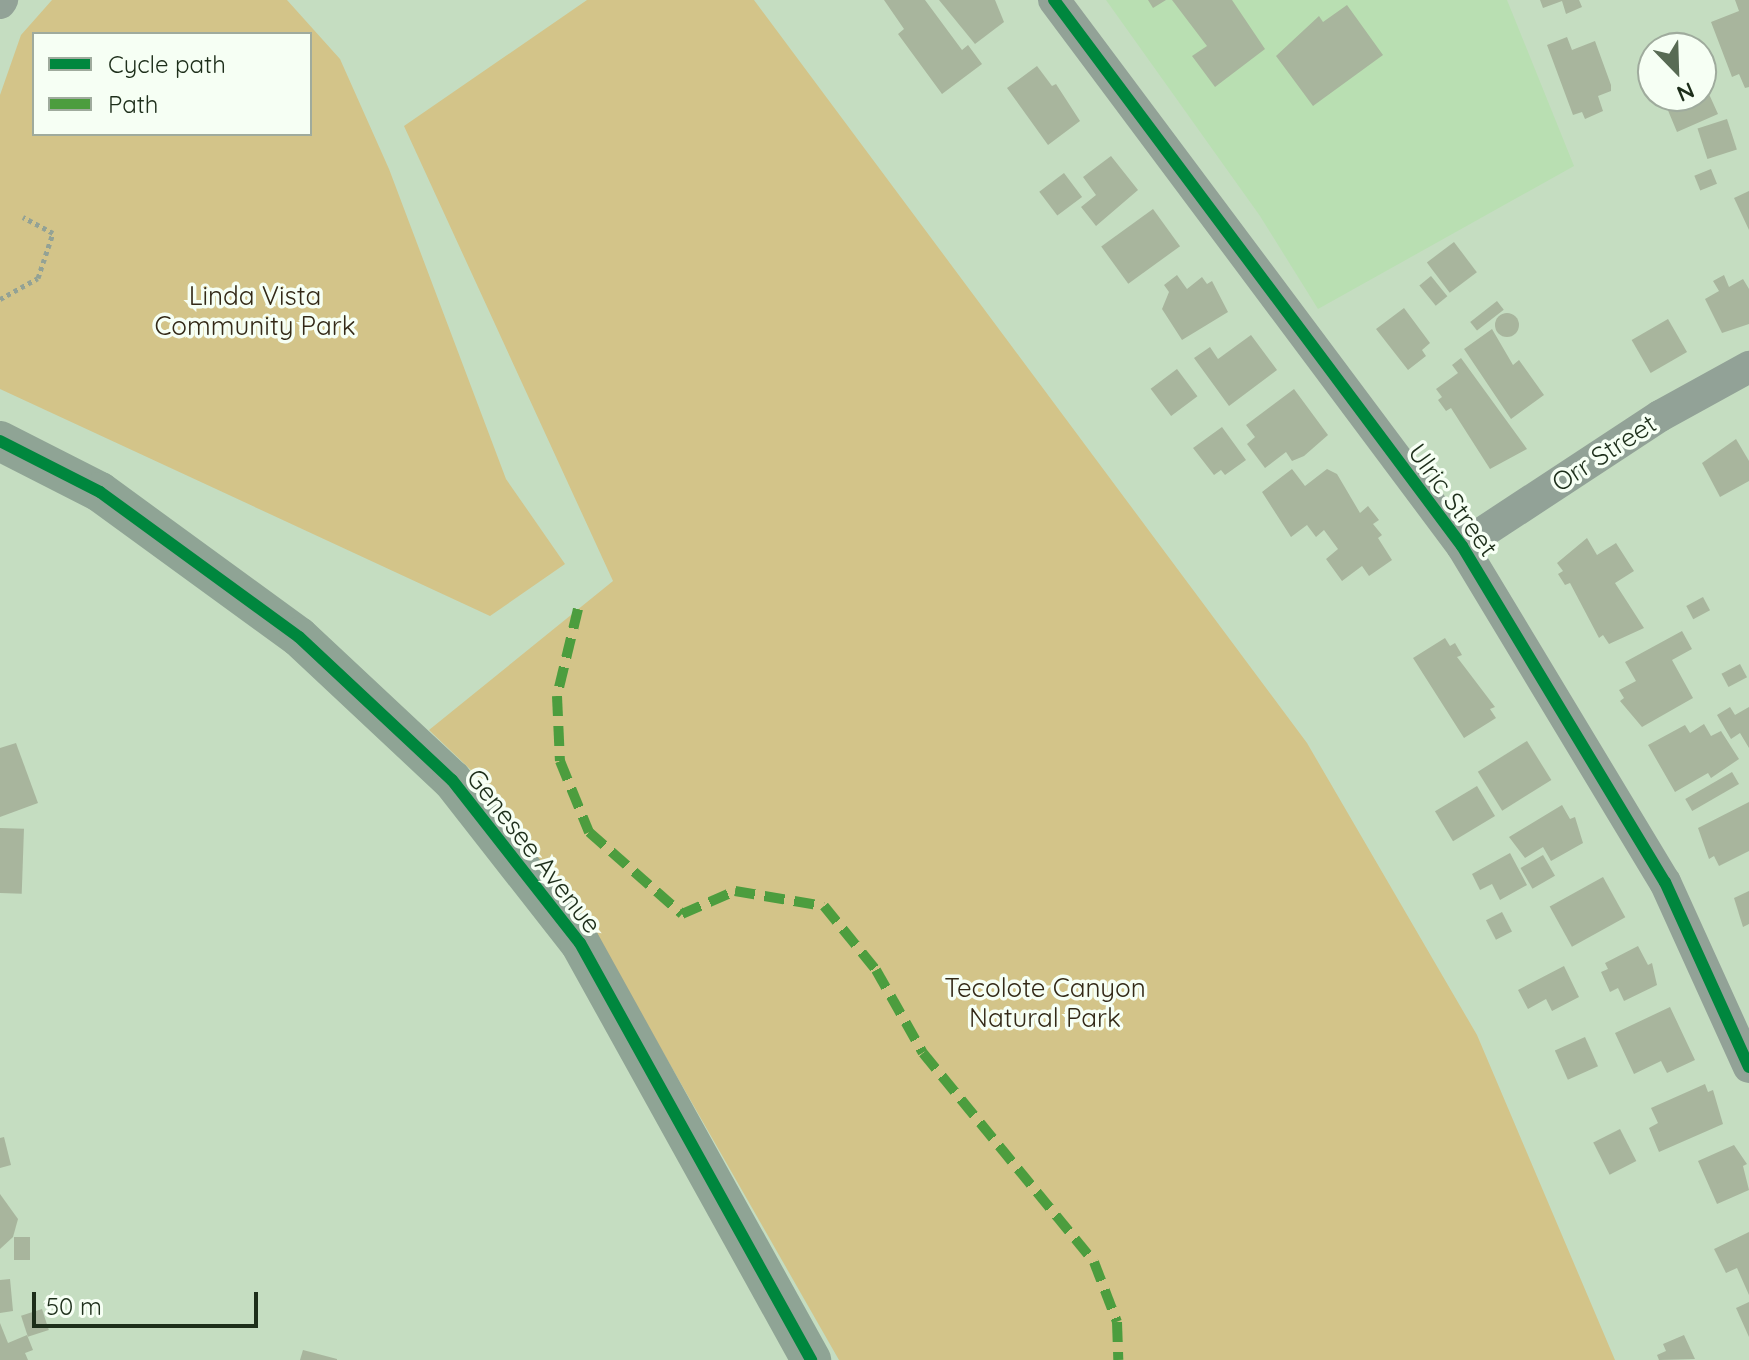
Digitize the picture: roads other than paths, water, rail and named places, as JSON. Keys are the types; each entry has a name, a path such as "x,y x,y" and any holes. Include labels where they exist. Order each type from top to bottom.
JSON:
{"main road":[{"name":"Genesee Avenue","path":"0,441 100,492 299,637 452,780 580,943 811,1360"}],"street":[{"name":"Ulric Street","path":"1054,0 1462,546 1665,882 1749,1067"},
{"name":"Orr Street","path":"1462,546 1660,416 1749,367"}],"park label":[{"name":"Linda Vista Community Park","path":"255,311"},
{"name":"Tecolote Canyon Natural Park","path":"1045,1003"}]}
